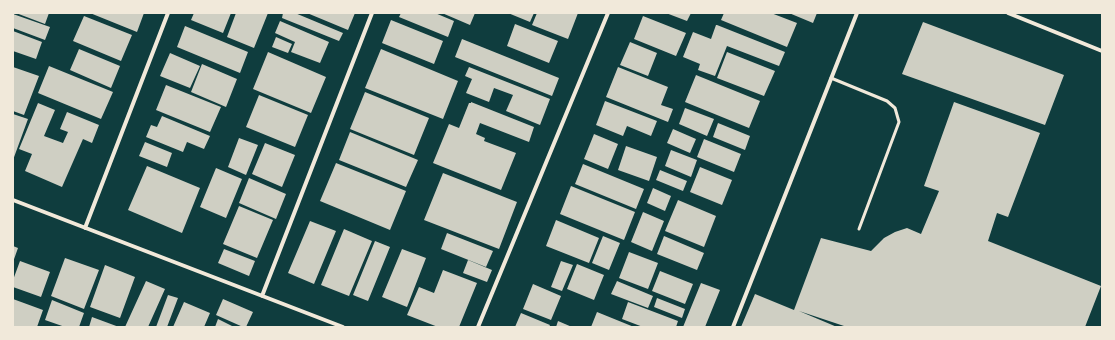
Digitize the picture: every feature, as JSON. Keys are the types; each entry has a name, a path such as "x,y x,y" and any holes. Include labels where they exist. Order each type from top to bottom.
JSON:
{"street":[{"path":"86,228 168,13"},
{"path":"262,296 372,13"},
{"path":"478,327 608,13"},
{"path":"733,327 857,13"},
{"path":"1008,13 1102,51"},
{"path":"13,200 343,327"}],"lane":[{"path":"831,78 887,101 895,108 899,122 859,229"}],"building":[{"path":"16,13 49,13 45,24"},
{"path":"90,13 144,13 137,32"},
{"path":"194,13 231,13 223,33 191,20"},
{"path":"236,13 268,13 254,48 227,37"},
{"path":"283,13 295,13 343,33 339,41 282,18"},
{"path":"307,13 355,13 348,30"},
{"path":"401,13 435,13 454,21 448,37 399,17"},
{"path":"442,13 475,13 470,25"},
{"path":"508,13 534,13 530,22"},
{"path":"537,13 578,13 568,39 532,25"},
{"path":"666,13 691,13 687,21"},
{"path":"724,13 771,13 797,23 787,47 721,20"},
{"path":"789,13 817,13 813,23"},
{"path":"13,14 50,27 45,40 13,28"},
{"path":"84,16 132,35 121,61 73,41"},
{"path":"643,16 686,33 676,56 634,39"},
{"path":"391,20 443,41 434,64 382,43"},
{"path":"280,21 329,42 320,63 291,52 295,42 275,33"},
{"path":"923,22 1064,75 1045,125 902,74"},
{"path":"515,24 558,41 549,63 507,46"},
{"path":"716,25 785,52 779,66 727,46 715,76 698,70 700,64 683,57 693,32 711,39"},
{"path":"185,26 248,52 240,73 177,47"},
{"path":"13,31 42,42 36,59 13,51"},
{"path":"276,37 292,44 288,53 272,47"},
{"path":"462,39 559,78 552,96 455,57"},
{"path":"630,42 657,53 648,76 620,65"},
{"path":"79,49 120,66 111,88 70,70"},
{"path":"381,49 458,81 443,119 365,88"},
{"path":"268,52 326,77 311,113 253,89"},
{"path":"727,52 775,71 764,96 717,78"},
{"path":"170,53 200,66 190,88 160,76"},
{"path":"202,64 237,79 226,107 191,92"},
{"path":"49,66 113,92 101,119 38,93"},
{"path":"13,67 39,76 24,115 13,111"},
{"path":"469,67 550,99 540,125 506,111 513,95 494,88 489,102 466,93 472,79 465,76"},
{"path":"618,67 668,87 661,105 673,109 668,122 606,97"},
{"path":"696,75 760,101 749,128 685,102"},
{"path":"166,85 221,107 210,132 156,110"},
{"path":"365,92 429,118 414,155 350,129"},
{"path":"259,95 308,115 295,147 246,127"},
{"path":"605,101 657,121 651,136 627,126 623,136 596,125"},
{"path":"471,102 534,127 529,142 480,123 476,134 485,138 484,141 516,153 501,190 433,163 449,124 459,128 469,103"},
{"path":"954,102 1040,133 1008,217 997,213 988,241 1101,286 1085,327 847,327 799,311 837,327 741,327 755,294 794,310 821,238 871,251 884,238 895,232 907,228 921,234 939,191 924,186"},
{"path":"38,103 55,110 44,136 63,143 68,132 60,129 67,112 99,125 92,143 83,139 62,187 25,171 32,154 19,149"},
{"path":"685,108 714,119 707,136 679,124"},
{"path":"13,114 28,119 13,160"},
{"path":"162,116 210,136 204,149 187,142 183,152 146,137 151,125 157,127"},
{"path":"718,123 750,136 745,150 713,137"},
{"path":"673,129 696,139 690,153 667,143"},
{"path":"350,132 418,160 406,187 339,160"},
{"path":"594,134 618,144 608,169 584,159"},
{"path":"239,138 258,145 246,175 228,167"},
{"path":"704,139 741,154 734,172 697,157"},
{"path":"145,142 172,153 167,167 139,156"},
{"path":"265,143 295,155 282,187 252,174"},
{"path":"626,146 657,157 649,181 618,170"},
{"path":"671,150 697,160 691,177 665,166"},
{"path":"336,163 406,191 390,230 320,201"},
{"path":"583,164 644,189 636,209 575,184"},
{"path":"147,166 200,188 182,233 128,210"},
{"path":"700,167 732,180 722,205 690,192"},
{"path":"216,168 242,179 226,218 200,207"},
{"path":"660,170 687,181 683,191 656,180"},
{"path":"443,173 517,202 499,249 424,220"},
{"path":"249,178 286,194 276,219 239,203"},
{"path":"571,186 635,212 624,240 560,214"},
{"path":"653,188 671,196 665,211 647,203"},
{"path":"678,200 716,216 704,247 665,231"},
{"path":"239,206 273,220 257,258 223,244"},
{"path":"643,212 664,221 652,251 631,242"},
{"path":"556,220 599,238 589,263 546,246"},
{"path":"310,221 336,231 314,284 288,273"},
{"path":"344,229 372,241 349,296 321,285"},
{"path":"447,233 493,251 486,267 441,249"},
{"path":"603,236 620,243 609,270 592,263"},
{"path":"664,236 704,253 697,270 657,254"},
{"path":"375,241 390,247 368,301 353,295"},
{"path":"13,246 18,248 13,262"},
{"path":"224,249 255,261 249,276 218,263"},
{"path":"402,249 426,258 407,307 382,297"},
{"path":"629,252 658,263 648,289 619,278"},
{"path":"65,258 99,270 84,309 51,296"},
{"path":"468,260 492,270 487,282 463,273"},
{"path":"20,261 50,272 41,297 13,287 13,280"},
{"path":"561,261 573,265 562,291 551,287"},
{"path":"577,264 604,275 594,300 567,289"},
{"path":"105,265 135,277 120,318 90,307"},
{"path":"443,270 477,283 459,327 438,327 407,315 419,287 434,293"},
{"path":"660,271 693,284 685,304 652,291"},
{"path":"146,281 165,289 148,327 125,327"},
{"path":"617,281 653,296 648,308 611,294"},
{"path":"701,283 720,290 705,327 683,327"},
{"path":"533,284 561,296 551,320 523,309"},
{"path":"168,295 178,298 167,327 156,327"},
{"path":"657,298 685,309 682,318 654,307"},
{"path":"13,299 43,310 37,327 13,327"},
{"path":"223,299 253,312 246,327 216,315"},
{"path":"52,300 84,313 79,327 65,327 45,320"},
{"path":"184,302 210,313 204,327 173,327"},
{"path":"628,302 678,321 676,327 643,327 622,319"},
{"path":"597,312 634,327 591,327"},
{"path":"521,313 550,325 549,327 515,327"},
{"path":"92,317 119,327 89,327"},
{"path":"218,319 234,327 215,327"},
{"path":"558,321 572,327 556,327"}]}
